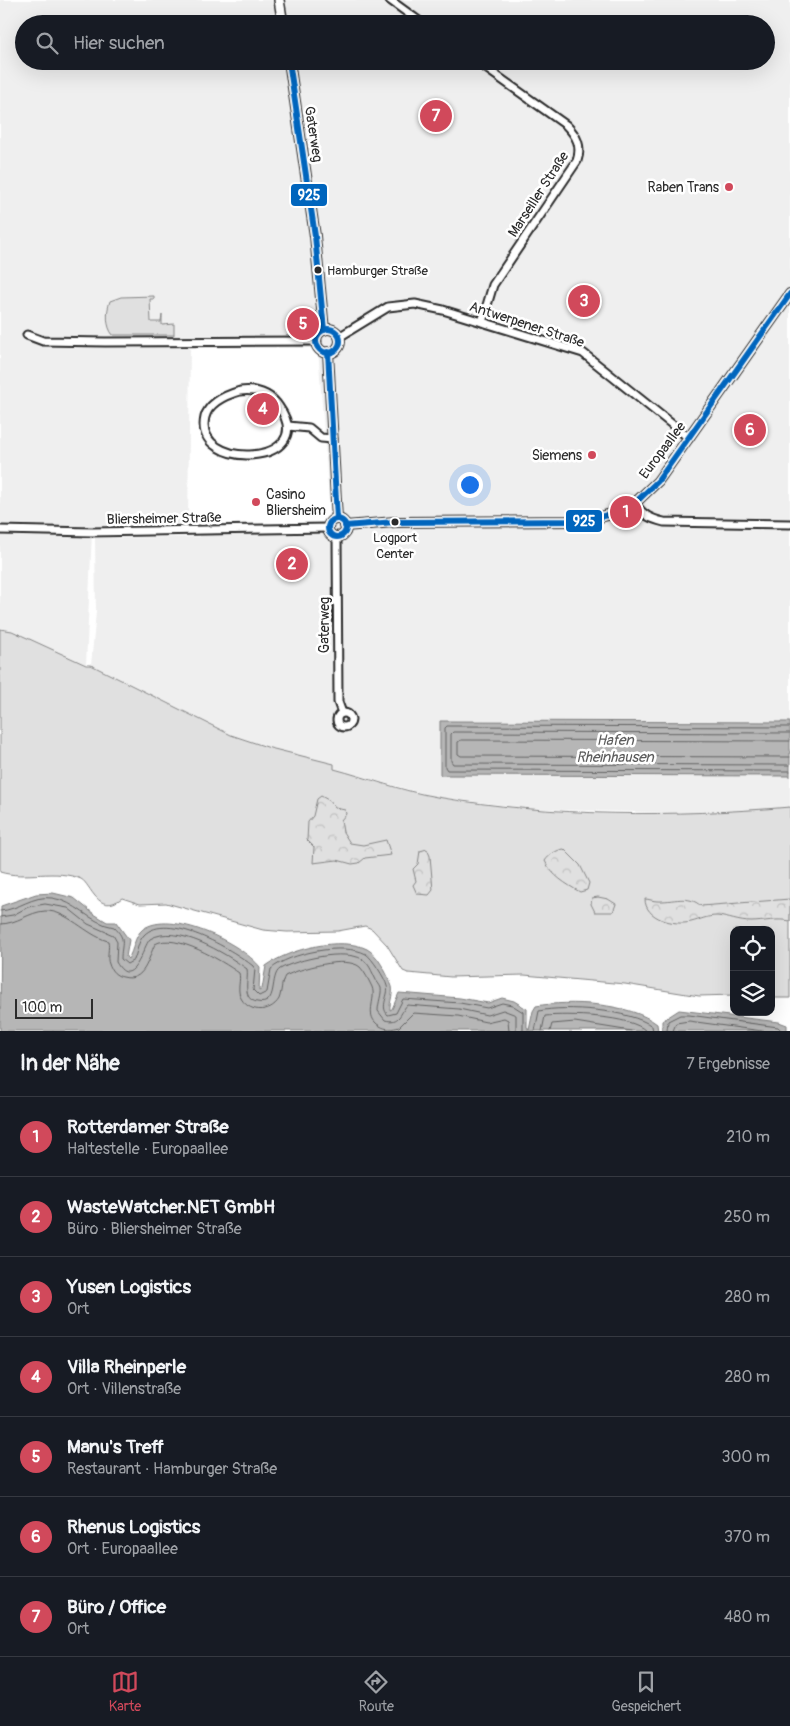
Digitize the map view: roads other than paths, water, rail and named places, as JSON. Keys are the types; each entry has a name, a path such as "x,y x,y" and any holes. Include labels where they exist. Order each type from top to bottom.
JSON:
{"main road":[{"path":"279,0 282,15"},
{"name":"Gaterweg","path":"290,70 315,236 324,330"},
{"name":"Europaallee","path":"345,526 395,522 586,521 611,514 635,503 658,481 790,294"},
{"path":"324,330 333,330 339,337 338,347 328,352 320,349 317,340 324,330"},
{"path":"328,352 337,519 345,526 344,532 337,536 332,535 328,528 331,521 337,519"}],"street":[{"path":"390,0 411,15"},
{"name":"Marseiller Straße","path":"482,322 493,285 577,162 579,150 577,137 566,125 489,70"},
{"name":"Antwerpener Straße","path":"339,337 388,307 406,303 482,322 583,353 689,438"},
{"path":"28,335 43,341 96,342 317,340"},
{"path":"252,390 268,394 276,402 288,426 283,439 277,446 261,455 251,456 240,455 217,446 209,438 205,428 205,419 208,410 218,400 240,391 252,390"},
{"path":"288,426 309,428 321,438 333,439"},
{"path":"635,503 652,520 664,522 790,524"},
{"name":"Bliersheimer Straße","path":"0,530 85,532 328,528"},
{"name":"Gaterweg","path":"337,536 338,702 342,713"}],"water":[{"name":"Hafen Rheinhausen","path":"440,721 790,722 790,776 440,775"},
{"path":"53,893 74,898 107,922 116,922 129,940 126,957 128,959 140,932 155,924 170,923 187,926 222,939 238,948 260,967 259,991 262,989 266,966 288,954 315,946 330,944 356,945 371,952 384,969 392,987 390,1010 399,993 460,998 488,1003 502,998 514,1001 527,1009 527,1027 529,1030 536,1006 565,1003 599,1005 616,1007 645,1017 657,1024 658,1031 0,1031 1,906 36,894"},
{"path":"679,1010 779,1022 787,1025 787,1031 662,1031 662,1021"}],"place":[{"name":"Büro / Office","path":"436,116"},
{"name":"Raben Trans","path":"729,187"},
{"name":"Hamburger Straße","path":"318,270"},
{"name":"Yusen Logistics","path":"584,301"},
{"name":"Manu's Treff","path":"303,324"},
{"name":"Villa Rheinperle","path":"263,409"},
{"name":"Rhenus Logistics","path":"750,430"},
{"name":"Siemens","path":"592,455"},
{"name":"Casino Bliersheim","path":"256,502"},
{"name":"Rotterdamer Straße","path":"626,512"},
{"name":"Logport Center","path":"395,522"},
{"name":"WasteWatcher.NET GmbH","path":"292,564"}]}
